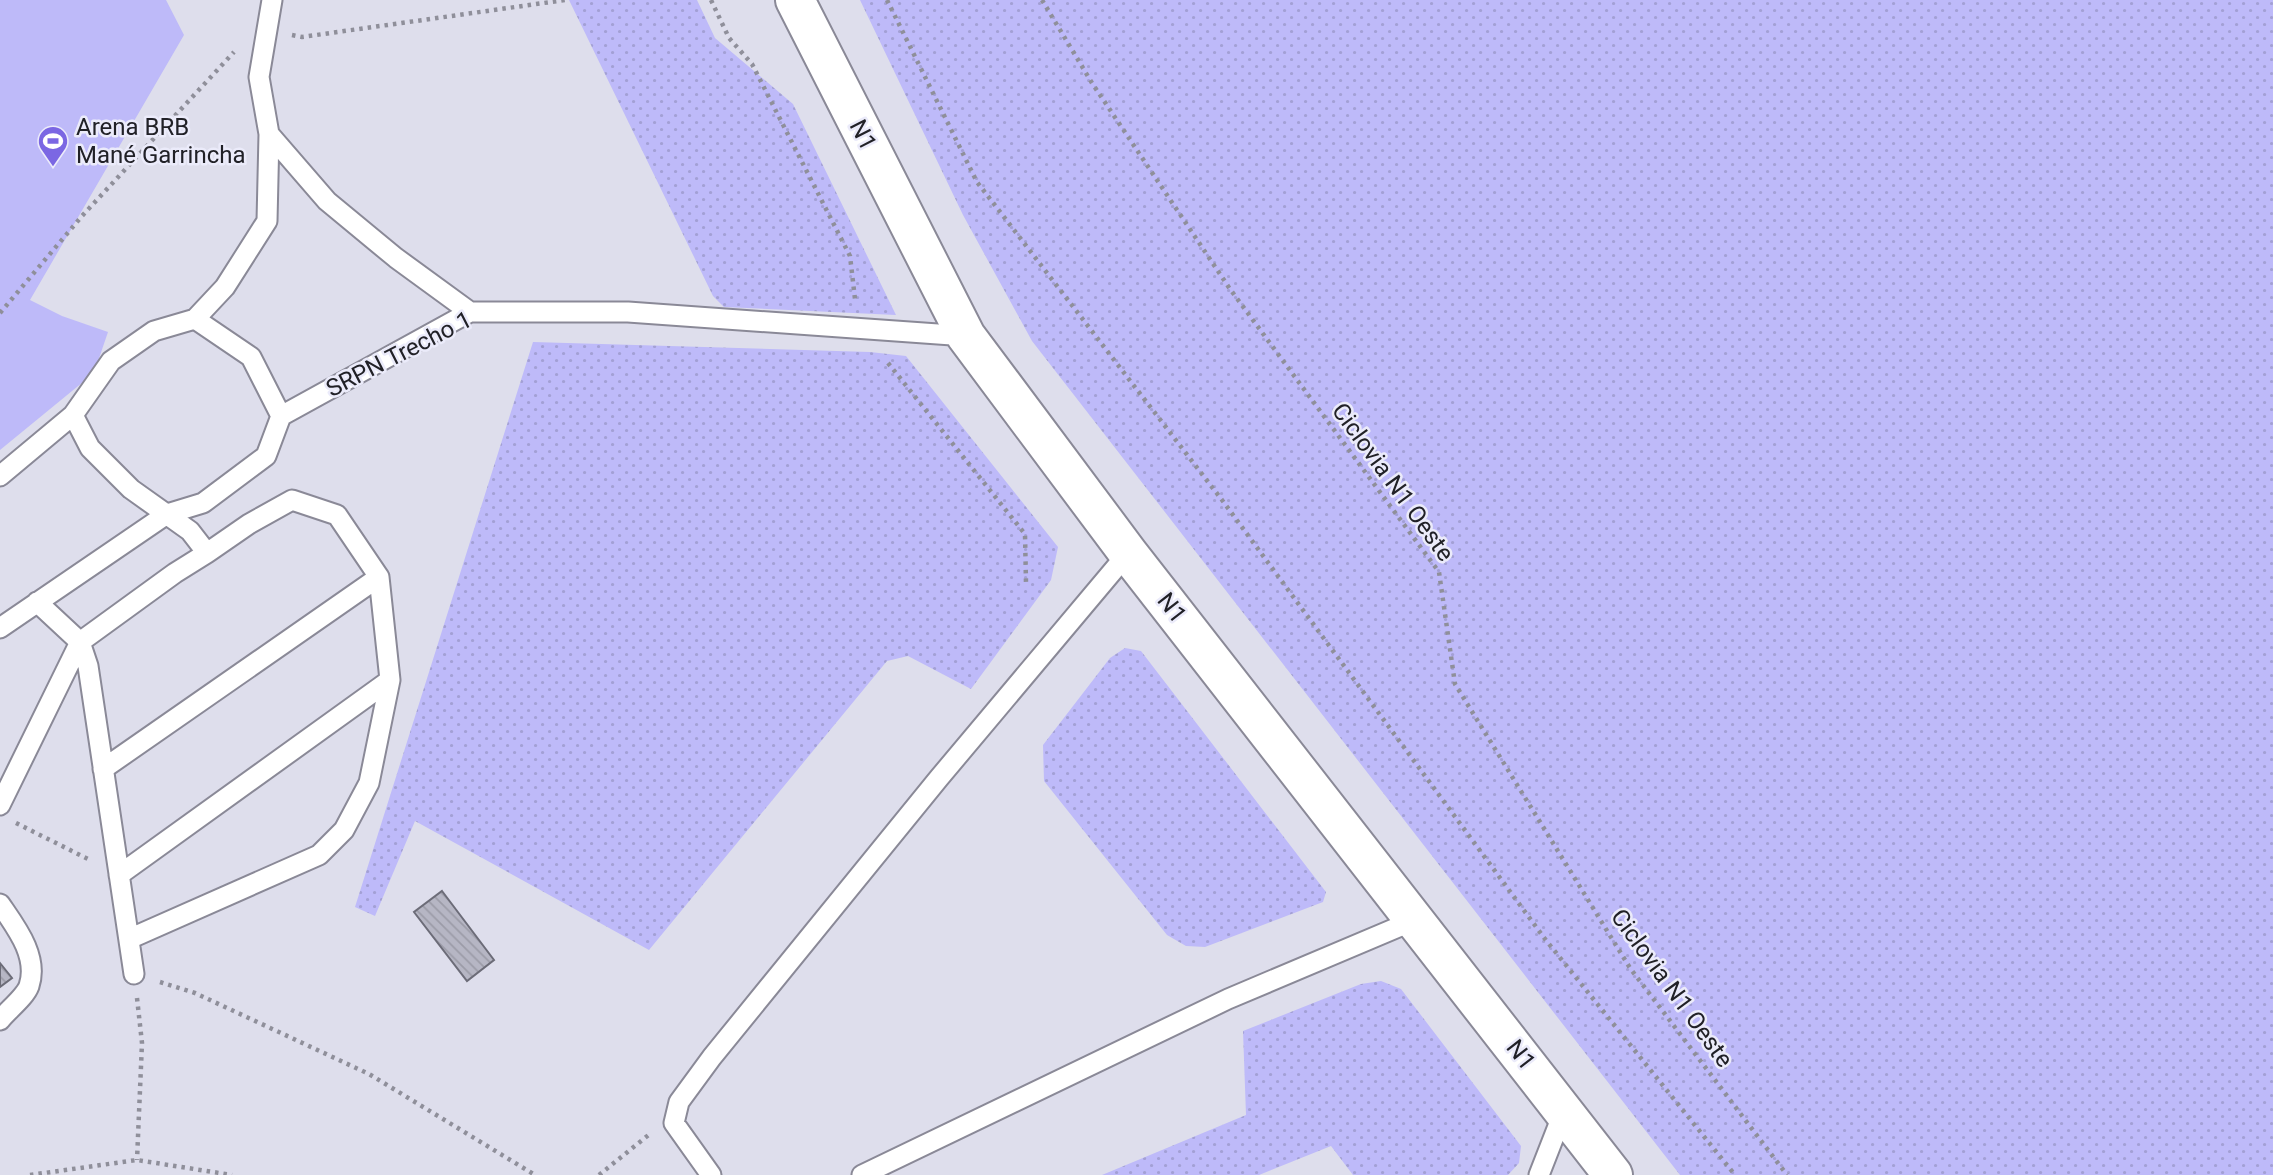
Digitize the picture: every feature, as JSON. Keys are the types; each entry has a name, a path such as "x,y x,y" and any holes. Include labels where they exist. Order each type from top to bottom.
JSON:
{"highway":[{"name":"N1","path":"794,0 966,336 1128,552 1613,1175"}],"lane":[{"path":"0,475 73,415 111,361 154,331 195,318 226,287 267,220 269,134 259,78 272,0"},
{"path":"269,134 327,201 396,258 470,312"},
{"name":"SRPN Trecho 1","path":"281,416 470,312 628,312 966,336"},
{"path":"0,628 167,514 203,503 266,456 281,416 251,357 195,318"},
{"path":"73,415 90,448 131,489 190,531 207,553"},
{"path":"0,805 80,642 175,573 249,524 292,500 337,515 379,577 390,680 369,783 344,830 319,855 129,939"},
{"path":"711,1175 674,1123 679,1102 712,1057 939,778 1128,552"},
{"path":"103,769 379,577"},
{"path":"37,602 80,642 88,666 134,974"},
{"path":"119,875 390,680"},
{"path":"0,904 23,939 31,968 29,987 0,1020"},
{"path":"862,1175 1228,999 1415,920"},
{"path":"1539,1175 1564,1111"}],"path":[{"path":"711,0 729,38 752,64 850,256 855,299"},
{"path":"887,0 978,182 1222,500 1545,939 1735,1175"},
{"name":"Ciclovia N1 Oeste","path":"1042,0 1092,83 1230,289 1439,572 1455,684 1630,968 1787,1175"},
{"path":"888,363 1025,534 1026,583"},
{"path":"12,821 119,875"},
{"path":"137,1160 142,1043 134,974 195,993 369,1074 535,1175"},
{"path":"599,1175 653,1132 674,1123"},
{"path":"30,1175 137,1160 232,1175"}],"shaded area":[{"name":"Arena BRB Mané Garrincha","path":"0,0 166,0 184,35 30,300 62,316 108,332 94,373 0,450"},
{"path":"569,0 697,0 715,38 793,104 896,315 724,307 713,296"},
{"path":"860,0 2273,0 2273,1175 1680,1175 1032,341 963,215"},
{"path":"533,342 870,352 906,356 1058,547 1051,580 971,689 908,656 887,661 649,950 415,821 375,916 355,907"},
{"path":"1125,648 1141,651 1326,892 1323,902 1205,947 1186,946 1167,935 1044,781 1043,745 1110,658"},
{"path":"1381,981 1401,989 1521,1146 1519,1163 1508,1175 1353,1175 1331,1146 1259,1175 1102,1175 1246,1115 1243,1031 1361,984"}],"building":[{"path":"442,891 494,960 467,981 414,912"},
{"path":"0,963 12,978 0,987"}],"place":[{"name":"Arena BRB Mané Garrincha","path":"53,168"}]}
